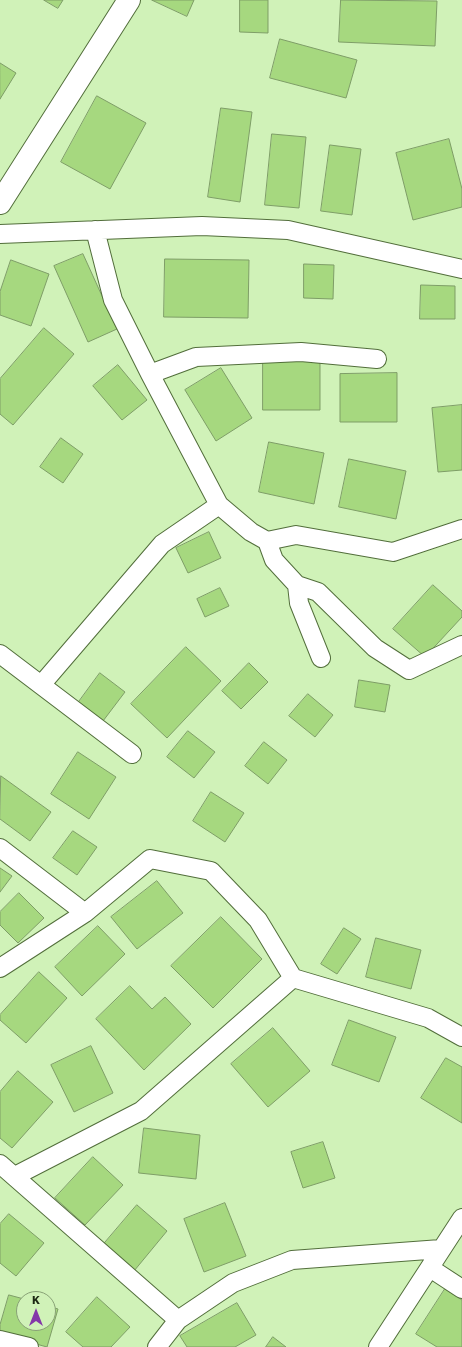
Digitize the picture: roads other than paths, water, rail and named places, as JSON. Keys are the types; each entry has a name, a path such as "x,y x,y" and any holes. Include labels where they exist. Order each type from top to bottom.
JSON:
{"street":[{"path":"0,203 129,0"},
{"path":"0,234 202,226 288,230 462,269"},
{"path":"95,230 113,300 219,505 251,532 267,541 274,560 297,585 318,592 375,648 409,670 462,645"},
{"path":"150,374 196,357 301,352 377,359"},
{"path":"41,685 162,544 219,505"},
{"path":"267,541 296,535 393,552 462,528"},
{"path":"297,585 299,603 321,658"},
{"path":"0,654 132,754"},
{"path":"0,848 85,913"},
{"path":"0,968 85,913 150,859 210,870 258,920 293,978 428,1018 462,1036"},
{"path":"14,1176 141,1111 293,978"},
{"path":"0,1164 178,1320"},
{"path":"378,1347 462,1218"},
{"path":"157,1347 178,1320 233,1283 292,1260 441,1250"},
{"path":"430,1268 462,1288"},
{"path":"0,1340 29,1347"}]}
